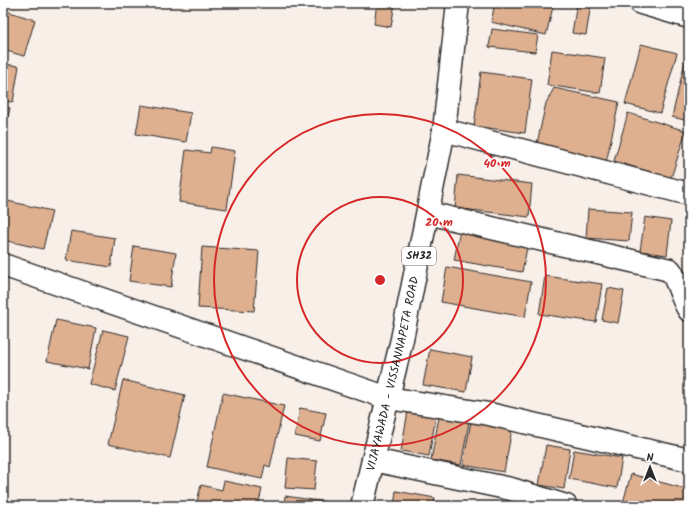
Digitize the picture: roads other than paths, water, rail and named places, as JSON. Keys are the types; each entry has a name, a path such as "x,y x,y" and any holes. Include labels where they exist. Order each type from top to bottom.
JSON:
{"street":[{"name":"VIJAYAWADA - VISSANNAPETA ROAD","path":"362,506 402,339 444,130 458,3"},
{"path":"641,3 689,17"},
{"path":"444,130 689,194"},
{"path":"428,213 670,270 676,277 680,292 689,310"},
{"path":"3,265 388,398 489,414 689,460"},
{"path":"373,460 511,488 566,506"}]}
